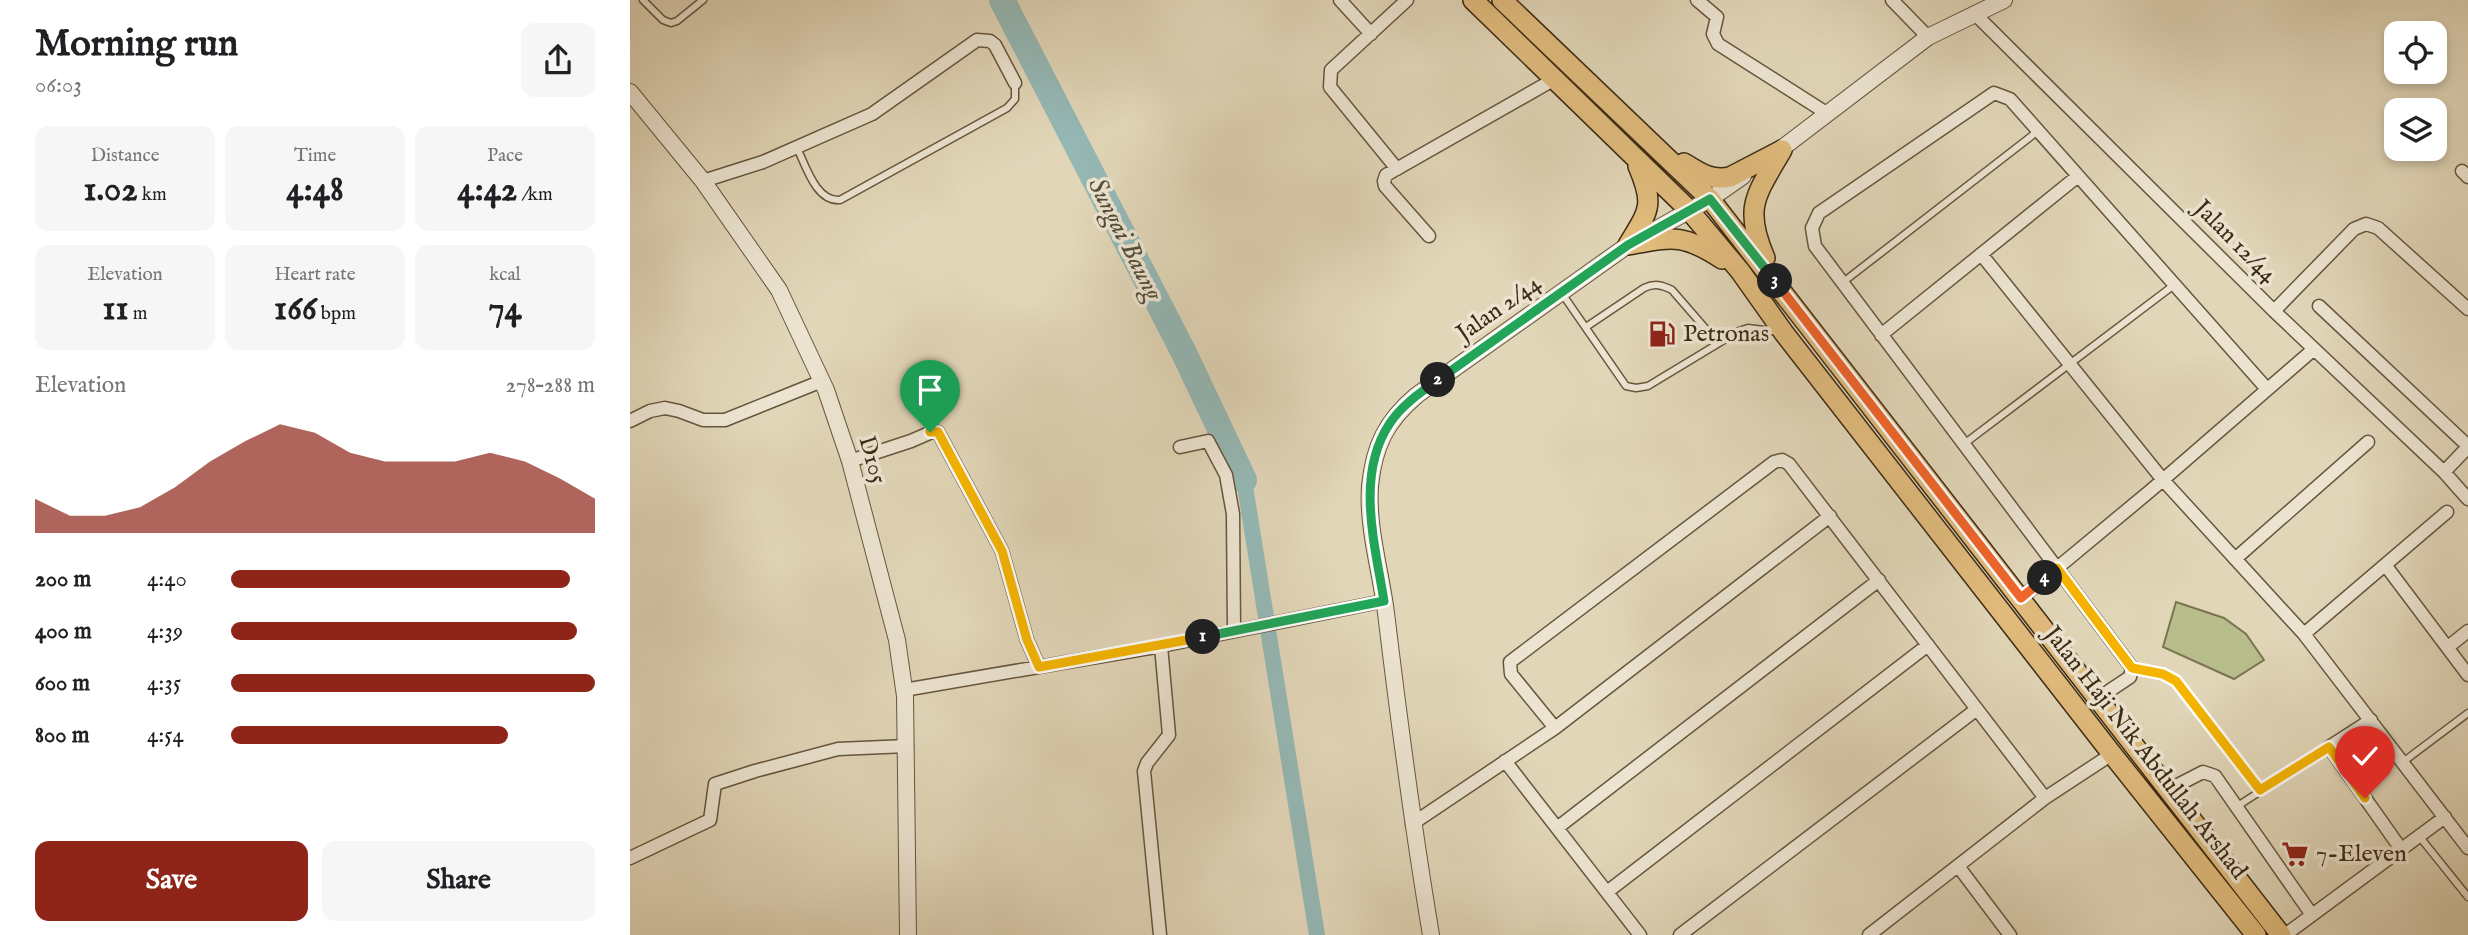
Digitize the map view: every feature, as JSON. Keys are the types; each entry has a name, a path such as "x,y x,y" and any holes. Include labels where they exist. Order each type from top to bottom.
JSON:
{"main road":[{"name":"Jalan Haji Nik Abdullah Arshad","path":"1474,0 1553,80 1689,209 2256,935"},
{"name":"Jalan Haji Nik Abdullah Arshad","path":"1502,0 1710,199 2283,935"},
{"path":"1648,139 1701,174 1712,178 1730,177 1782,150"},
{"path":"1774,281 1754,234 1753,218 1758,192 1782,150"},
{"path":"1628,245 1645,218 1649,198 1634,158"},
{"path":"1628,245 1663,239 1684,239 1695,242 1740,271"}],"street":[{"path":"1340,0 1371,34"},
{"path":"1397,169 1330,87 1331,70 1407,0"},
{"path":"1698,0 1716,14 1718,21 1713,34 1718,44 1828,114"},
{"path":"1892,0 1928,37"},
{"name":"Jalan 2/44","path":"1431,935 1412,824 1370,510 1370,487 1379,442 1390,421 1417,395 1628,245 1710,199 1782,150 1928,37 2004,0"},
{"name":"Jalan 12/44","path":"1974,13 2274,311 2444,471 2468,499"},
{"path":"703,181 763,162 872,114 977,40 990,41 995,45 1015,83"},
{"path":"1429,236 1385,186 1386,176 1553,80"},
{"name":"D105","path":"630,92 703,181 779,290 822,381 850,461 897,640 904,690 908,935"},
{"path":"2097,699 2130,677 2132,668 1815,246 1812,229 1819,214 1994,93 2010,99 2267,389"},
{"path":"1881,335 2078,176"},
{"path":"2274,311 2354,229 2366,225 2378,228 2468,309"},
{"path":"1981,254 2163,480 2304,634 2468,848"},
{"path":"2319,306 2468,447 2444,471"},
{"path":"2021,598 2314,349"},
{"path":"630,421 650,411 665,408 703,420 725,420 822,381"},
{"path":"850,461 934,431 938,432 1002,551 1027,640 1039,667"},
{"path":"1180,447 1208,441 1226,475 1233,514 1234,630"},
{"path":"2235,559 2368,442"},
{"path":"1555,728 1511,674 1509,666 1513,659 1777,460 1789,464 2045,798"},
{"path":"2304,634 2447,512"},
{"path":"1412,824 1555,728 1829,516"},
{"path":"2386,566 2468,675"},
{"path":"1557,828 1879,580"},
{"path":"904,690 1161,646 1384,601"},
{"path":"2448,647 2468,631"},
{"path":"1607,892 1928,645"},
{"path":"1160,935 1144,771 1169,735 1161,646"},
{"path":"1680,935 1977,709"},
{"path":"2371,720 2329,747 2401,849"},
{"path":"630,858 710,820 715,785 755,771 838,749 907,746"},
{"path":"1869,935 2045,798 2112,754"},
{"path":"1505,761 1640,935"},
{"path":"2168,790 2203,772 2215,776 2312,915"},
{"path":"2283,935 2445,817"},
{"path":"1958,866 2010,935"}],"lane":[{"path":"643,0 663,20 671,23 704,0"},
{"path":"796,147 823,195 834,201 840,200 1007,107 1015,99 1015,83"},
{"path":"1842,283 2038,131"},
{"path":"1586,327 1644,288 1662,285 1672,290 1718,344"},
{"path":"1964,444 2174,285"},
{"path":"1561,292 1626,386 1648,386 1739,331 1748,328 1784,332"},
{"path":"2132,668 2163,674 2176,681 2260,790"},
{"path":"2403,762 2468,713"},
{"path":"2236,807 2329,747"},
{"path":"2419,836 2468,897"}],"green space":[{"path":"2176,602 2224,618 2246,634 2264,660 2234,679 2163,647"}],"waterway":[{"name":"Sungai Baung","path":"1002,0 1185,355 1244,480"},
{"path":"1244,480 1317,935"}],"place":[{"name":"Petronas","path":"1662,334"},
{"name":"7-Eleven","path":"2295,854"}],"route":[{"path":"930,432 938,432 1002,551 1027,640 1039,667 1161,646 1384,601 1370,510 1370,487 1379,442 1390,421 1417,395 1628,245 1710,199 2021,598 2057,568 2132,668 2163,674 2176,681 2260,790 2329,747 2365,798"}]}
